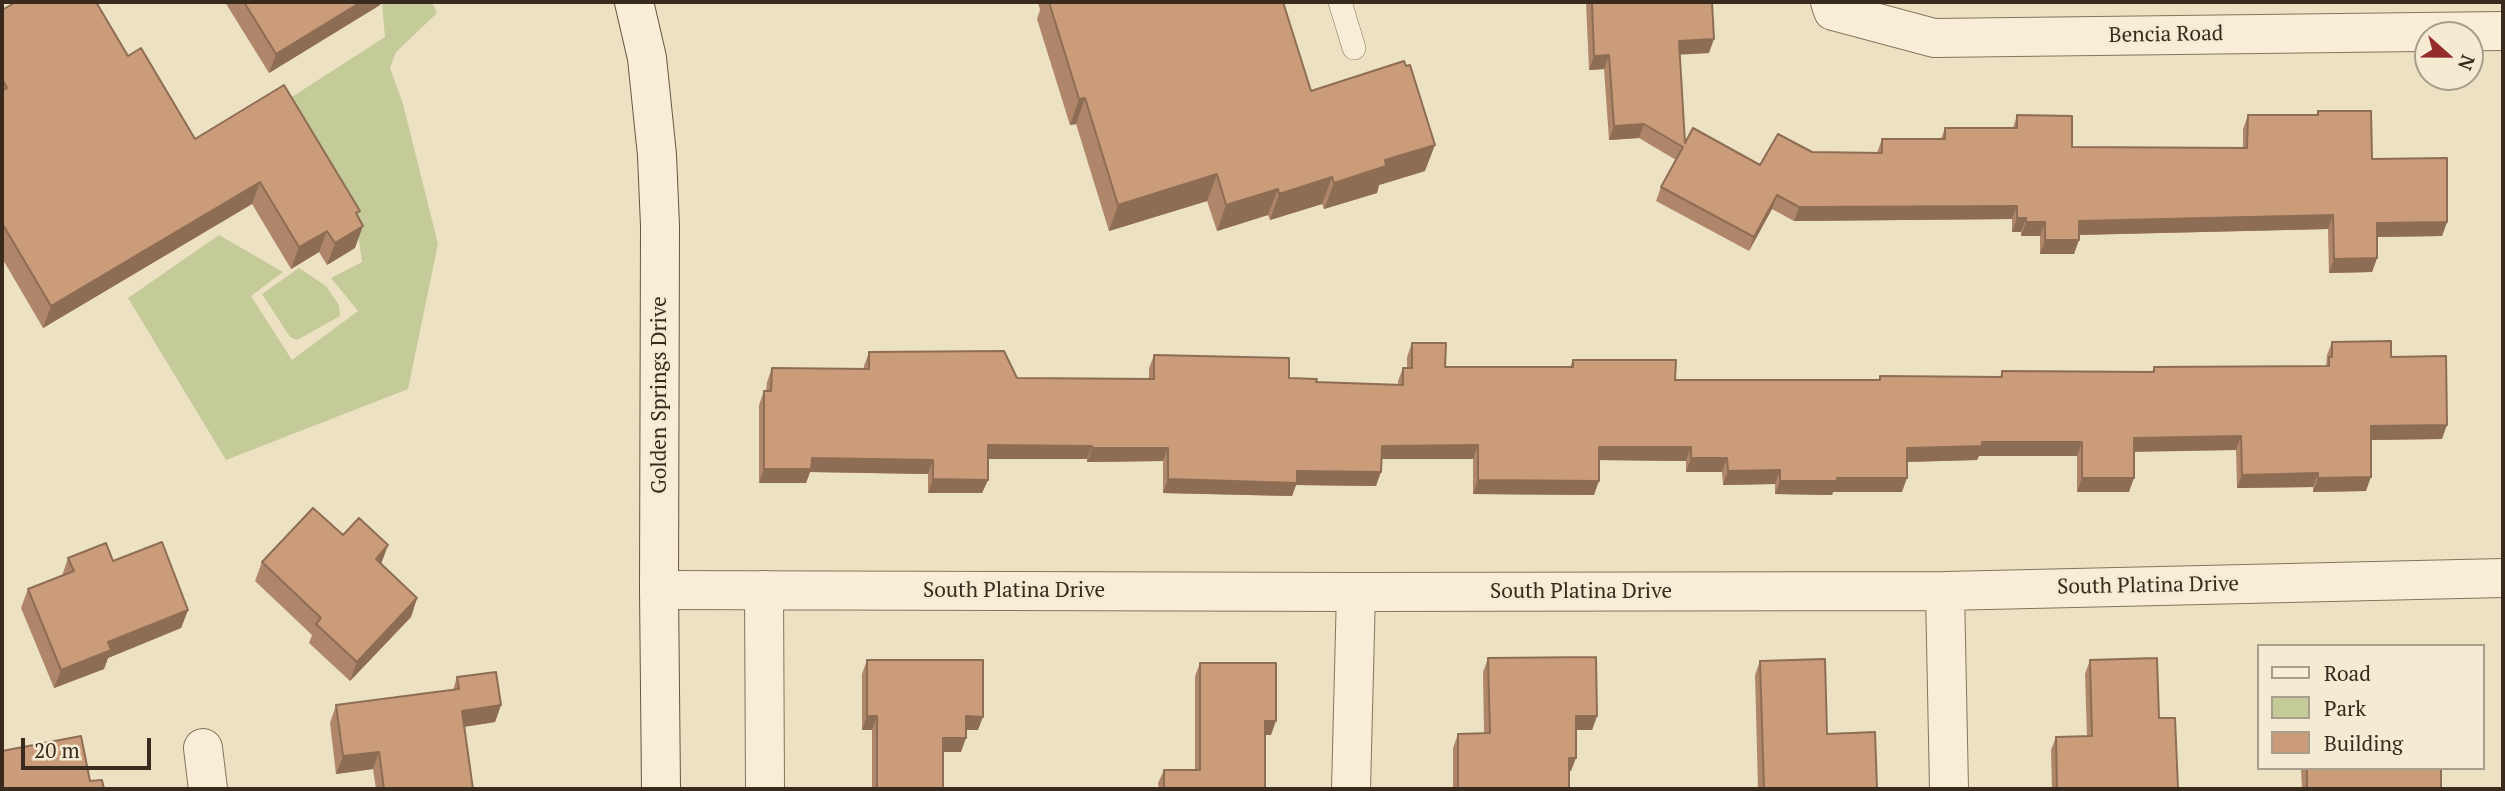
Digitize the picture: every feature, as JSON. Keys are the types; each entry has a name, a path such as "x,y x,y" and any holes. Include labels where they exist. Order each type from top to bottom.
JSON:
{"street":[{"name":"Golden Springs Drive","path":"634,2 647,58 657,155 660,226 661,789"},
{"name":"Bencia Road","path":"1832,6 1934,38 2503,30"},
{"name":"South Platina Drive","path":"659,590 1945,591 2503,578"},
{"path":"764,590 765,789"},
{"path":"1945,591 1949,789"},
{"path":"1351,789 1356,592"},
{"path":"203,748 208,789"}],"lane":[{"path":"1340,2 1354,48"}],"green space":[{"path":"382,2 432,2 437,13 396,52 390,68 403,104 438,244 408,389 226,460 128,298 219,235 283,272 251,296 292,360 358,311 331,278 362,262 357,226 284,102 385,37"},
{"path":"299,268 326,286 339,305 340,316 297,340 290,337 262,294"}],"building":[{"path":"16,2 96,2 128,56 141,48 195,139 284,85 360,211 356,213 363,226 335,243 327,231 299,247 260,182 51,306 2,223 2,91 7,88 2,79 2,10"},
{"path":"244,2 361,2 276,54"},
{"path":"1049,2 1283,2 1311,91 1404,61 1406,66 1410,65 1435,145 1385,160 1386,166 1334,183 1332,177 1279,194 1278,189 1226,205 1217,174 1118,205 1085,98 1079,99"},
{"path":"1592,2 1712,2 1714,39 1679,41 1685,143 1693,128 1760,165 1778,134 1812,152 1882,153 1882,139 1945,139 1945,128 2017,128 2017,115 2072,116 2072,147 2247,148 2248,115 2318,115 2318,111 2371,111 2372,159 2447,158 2447,222 2377,223 2377,258 2334,259 2333,215 2079,221 2079,240 2045,240 2045,222 2026,222 2026,218 2017,218 2017,206 1799,207 1777,195 1754,237 1661,187 1683,147 1644,124 1614,126 1609,55 1594,56"},
{"path":"2391,341 2391,357 2446,356 2447,425 2371,426 2371,477 2318,478 2318,473 2242,475 2241,436 2134,438 2134,478 2082,478 2082,442 1982,442 1982,446 1907,448 1907,478 1837,478 1837,481 1780,481 1780,470 1728,471 1727,458 1691,458 1691,447 1599,447 1599,481 1478,480 1478,445 1382,446 1381,472 1297,471 1297,483 1168,479 1168,448 1092,446 988,445 988,480 933,479 933,460 812,458 811,469 764,469 764,391 771,391 772,368 869,369 869,352 1004,351 1017,378 1154,379 1154,355 1289,358 1289,378 1317,379 1316,382 1403,385 1403,368 1412,368 1412,343 1446,343 1445,367 1573,367 1573,360 1676,360 1675,380 1880,380 1880,376 2002,377 2002,371 2154,372 2154,367 2329,366 2332,342"},
{"path":"313,508 343,535 359,518 388,545 376,559 417,598 357,662 316,624 321,618 262,562"},
{"path":"162,542 188,610 108,642 111,650 61,670 28,589 74,571 68,558 106,543 113,561"},
{"path":"1596,657 1597,716 1576,716 1576,758 1569,758 1569,789 1458,789 1458,734 1490,733 1488,658"},
{"path":"2157,658 2159,718 2175,718 2178,789 2057,789 2056,737 2092,736 2090,660"},
{"path":"1825,659 1827,734 1875,732 1877,789 1764,789 1760,661"},
{"path":"867,660 983,660 983,717 966,716 966,738 943,738 943,789 877,789 877,716 867,716"},
{"path":"1200,663 1276,663 1276,721 1265,721 1265,789 1164,789 1164,770 1200,770"},
{"path":"496,672 501,705 462,711 473,789 384,789 379,752 343,756 336,705 459,689 457,677"},
{"path":"81,736 90,781 102,780 104,789 2,789 2,751"},
{"path":"2307,770 2441,770 2441,789 2307,789"}]}
